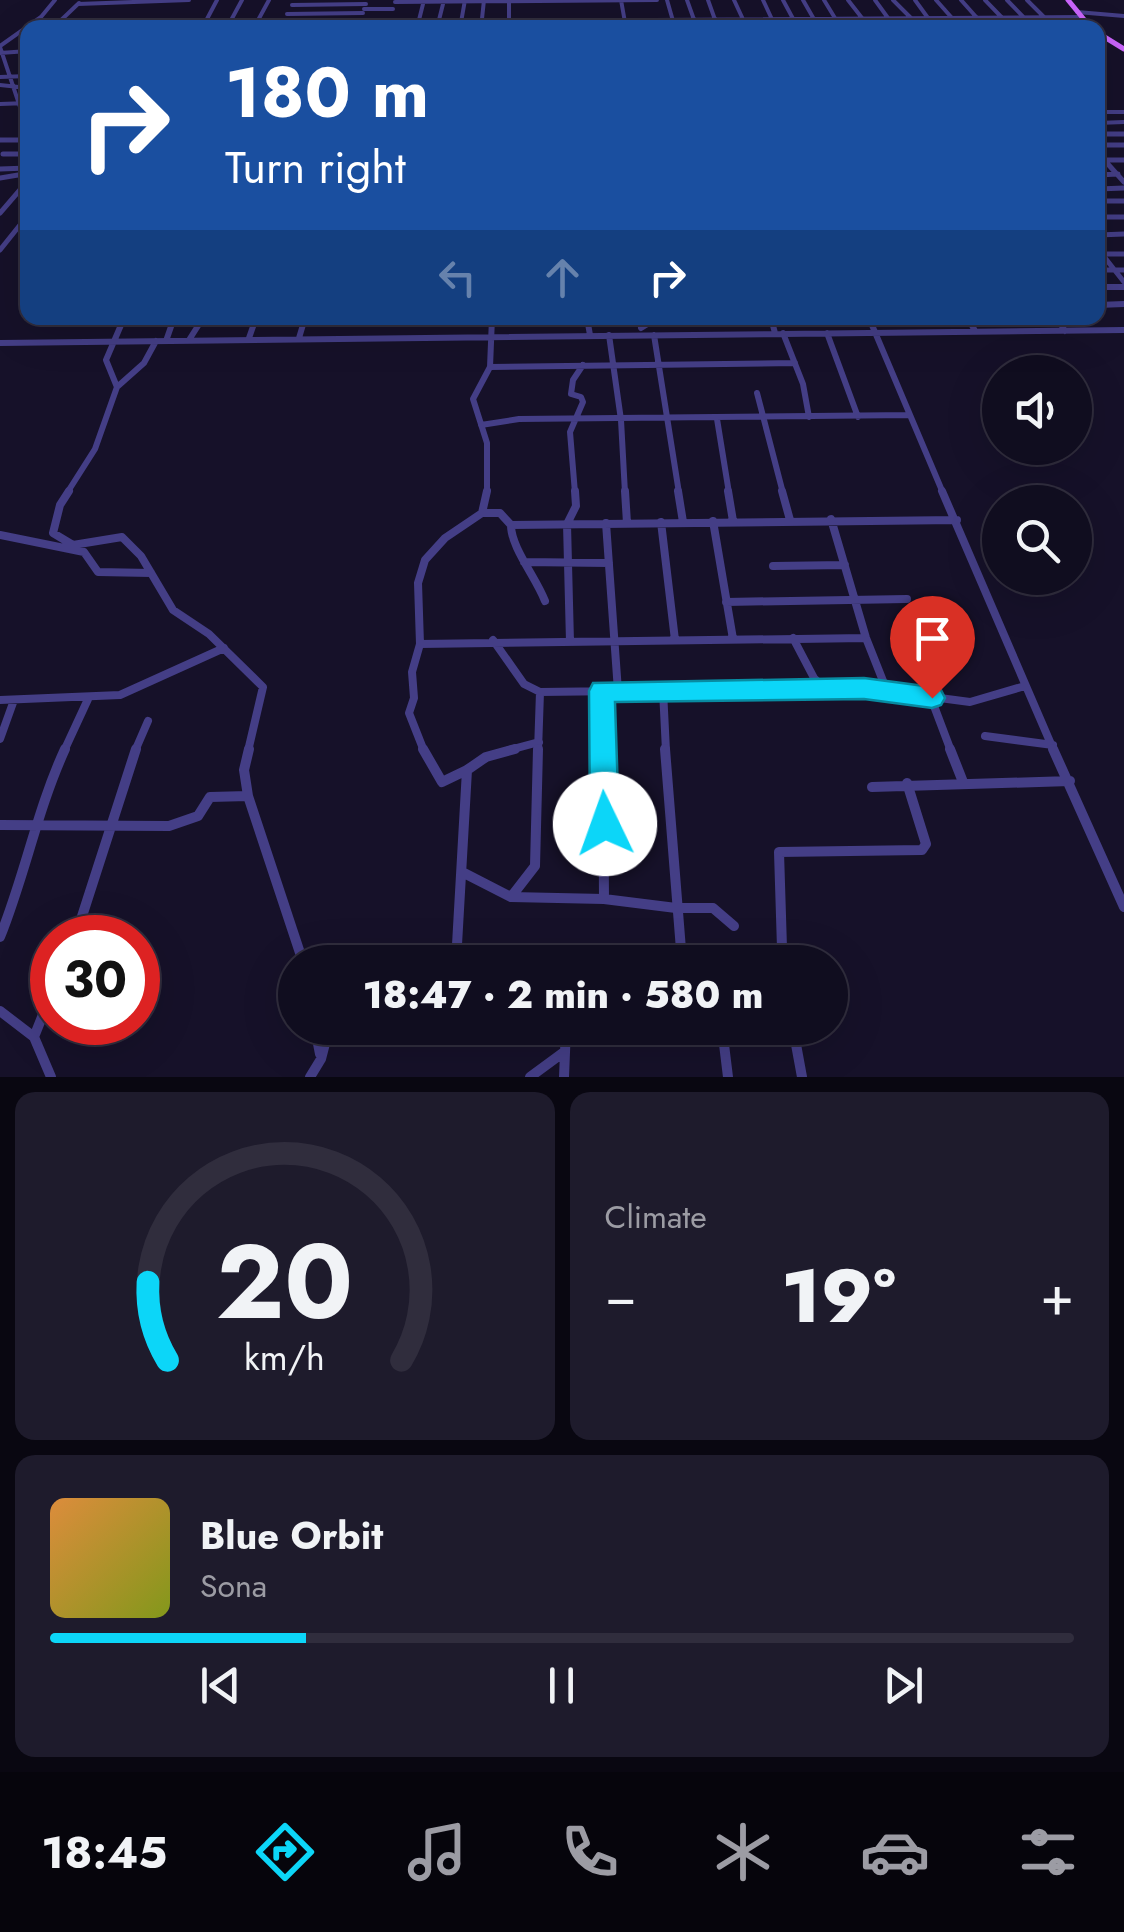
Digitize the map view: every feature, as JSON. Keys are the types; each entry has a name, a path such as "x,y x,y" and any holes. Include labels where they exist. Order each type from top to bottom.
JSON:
{"main road":[{"path":"1068,0 1085,20"}],"street":[{"path":"34,20 55,0"},
{"path":"61,20 80,2 189,0"},
{"path":"596,0 598,20"},
{"path":"621,0 625,20"},
{"path":"647,0 652,20"},
{"path":"390,20 395,1 657,0"},
{"path":"668,0 673,20"},
{"path":"687,0 694,20"},
{"path":"708,0 714,19"},
{"path":"734,0 743,19"},
{"path":"763,0 772,19"},
{"path":"783,0 794,19"},
{"path":"803,0 814,19"},
{"path":"824,0 835,18"},
{"path":"848,0 862,18"},
{"path":"875,0 888,18"},
{"path":"893,0 910,18"},
{"path":"915,0 928,18"},
{"path":"936,0 952,18"},
{"path":"961,0 978,18"},
{"path":"986,0 1005,20"},
{"path":"1007,0 1027,20"},
{"path":"1027,0 1048,20"},
{"path":"215,2 241,2"},
{"path":"284,20 293,2 393,9"},
{"path":"287,14 365,6"},
{"path":"578,20 1124,16"},
{"path":"0,104 19,103 1,50 20,33"},
{"path":"0,77 20,76"},
{"path":"0,85 20,89"},
{"path":"3,154 20,154"},
{"path":"1121,174 1124,185"},
{"path":"0,213 20,189"},
{"path":"0,202 11,200"},
{"path":"0,250 20,224"},
{"path":"1106,270 1124,270"},
{"path":"1106,270 1124,284"},
{"path":"117,388 104,360 120,325"},
{"path":"166,341 172,325"},
{"path":"189,340 199,325"},
{"path":"249,338 254,325"},
{"path":"299,338 303,325"},
{"path":"492,325 490,367 473,399 489,465 487,502 482,513 445,538 425,560 418,583 420,644 412,672 414,698 409,713 419,742 442,782 486,757 539,742"},
{"path":"588,325 590,335"},
{"path":"638,325 641,331"},
{"path":"641,331 648,325"},
{"path":"775,325 795,363 809,417"},
{"path":"873,325 1025,686 1124,907"},
{"path":"972,325 975,332"},
{"path":"1062,325 1065,330"},
{"path":"0,342 610,335 641,331 654,334 1124,330"},
{"path":"827,333 858,417"},
{"path":"654,334 682,522"},
{"path":"610,335 627,522"},
{"path":"156,341 138,370 117,388 95,449 60,505 53,533 73,545 122,537 141,556 173,610 224,648 263,687 244,770 248,796 297,945"},
{"path":"490,367 795,363"},
{"path":"570,642 567,524 576,506 570,432 584,402 571,394 573,380 583,365"},
{"path":"756,393 790,520"},
{"path":"481,425 519,420 910,415"},
{"path":"717,419 733,521"},
{"path":"482,513 500,513 511,524 511,538 536,576 545,601"},
{"path":"831,519 866,638 887,691"},
{"path":"511,524 957,520"},
{"path":"712,521 733,639"},
{"path":"661,522 675,640"},
{"path":"606,523 618,691"},
{"path":"0,535 46,548 84,552 98,572 151,572"},
{"path":"524,562 609,562"},
{"path":"773,566 845,564"},
{"path":"726,602 907,599"},
{"path":"793,638 802,648 810,676 826,690"},
{"path":"420,644 492,640 866,638"},
{"path":"492,640 524,684 540,692 887,691 970,702 1025,686"},
{"path":"0,700 89,698 130,692 224,648"},
{"path":"663,690 680,945"},
{"path":"602,691 604,899"},
{"path":"510,897 535,866 540,692"},
{"path":"0,938 14,905 44,794 89,698"},
{"path":"932,698 963,782"},
{"path":"0,739 14,700"},
{"path":"85,915 109,825 148,721"},
{"path":"985,736 1053,745"},
{"path":"458,945 467,770"},
{"path":"872,787 1070,781"},
{"path":"782,945 779,852 922,850 926,844 907,783"},
{"path":"0,825 169,826 198,816 210,797 248,796"},
{"path":"464,873 510,897 604,899 676,908 714,908 734,926"},
{"path":"0,1010 30,1035"},
{"path":"37,1045 50,1077"},
{"path":"318,1045 321,1059"},
{"path":"310,1077 325,1045"},
{"path":"564,1077 565,1045"},
{"path":"724,1045 728,1077"},
{"path":"796,1045 802,1077"},
{"path":"530,1077 564,1052"}],"route":[{"path":"605,824 602,691 864,688 932,698"}]}
